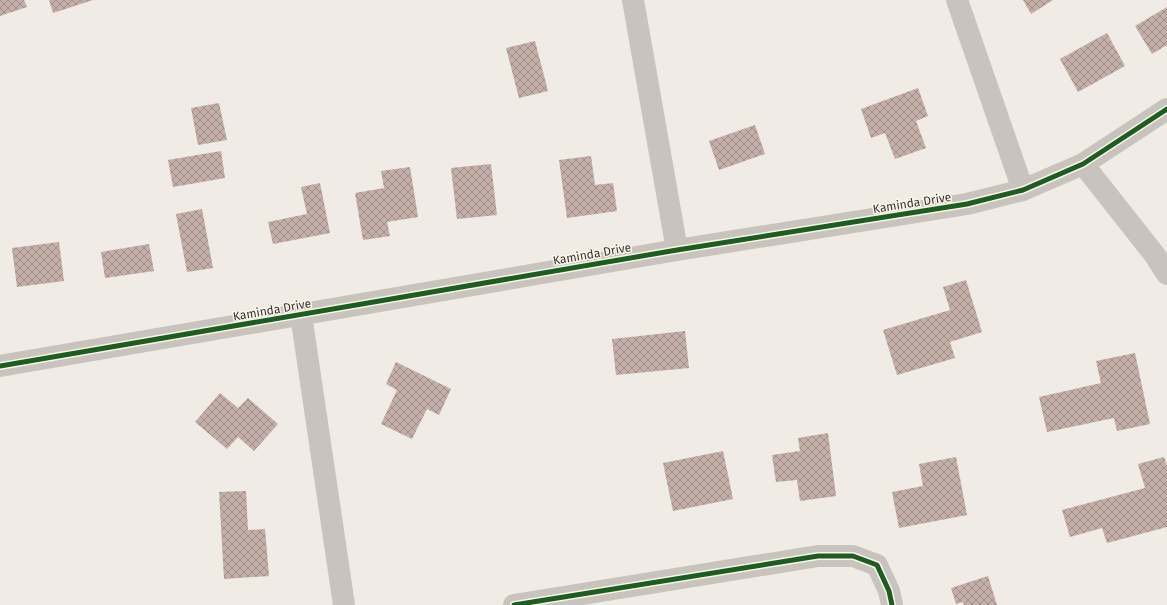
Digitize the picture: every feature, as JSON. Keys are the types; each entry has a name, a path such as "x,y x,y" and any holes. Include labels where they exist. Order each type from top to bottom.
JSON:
{"street":[{"path":"633,0 677,250"},
{"path":"957,0 1023,190"},
{"name":"Kaminda Drive","path":"0,366 677,250 966,204 1023,190 1083,164 1167,109"},
{"path":"1083,164 1154,254 1167,274"},
{"path":"301,315 344,605"},
{"path":"514,605 818,556 853,556 877,565 889,591 892,605"}],"building":[{"path":"0,0 24,0 27,7 0,16"},
{"path":"49,0 93,0 53,13"},
{"path":"1023,0 1053,0 1031,14"},
{"path":"1167,7 1167,45 1152,54 1135,26"},
{"path":"1107,33 1125,66 1078,92 1060,59"},
{"path":"535,41 548,91 519,98 506,48"},
{"path":"918,88 928,116 916,121 926,148 895,159 885,133 871,138 861,109"},
{"path":"219,103 227,140 198,145 191,108"},
{"path":"755,125 765,154 719,170 709,141"},
{"path":"221,151 225,178 173,187 168,160"},
{"path":"591,156 595,185 613,183 617,211 567,218 559,160"},
{"path":"491,164 497,215 457,219 451,168"},
{"path":"410,167 418,217 387,222 390,236 363,240 355,193 384,188 381,171"},
{"path":"320,183 330,233 273,244 268,222 307,214 301,187"},
{"path":"202,209 213,268 187,272 176,214"},
{"path":"59,242 64,281 17,287 12,248"},
{"path":"149,244 154,271 105,278 101,252"},
{"path":"966,280 982,332 950,342 955,358 897,375 883,330 950,310 943,287"},
{"path":"685,331 689,368 616,375 612,339"},
{"path":"1135,353 1150,424 1117,431 1114,418 1047,432 1039,397 1101,383 1096,361"},
{"path":"396,362 451,389 439,415 427,409 412,439 381,424 397,390 386,384"},
{"path":"220,393 238,408 248,398 278,424 254,451 238,437 227,449 195,422"},
{"path":"828,433 836,496 800,501 797,480 776,482 772,455 800,451 798,438"},
{"path":"723,451 733,499 673,511 663,463"},
{"path":"956,457 967,515 899,528 892,492 923,486 919,464"},
{"path":"1164,457 1167,466 1167,527 1107,543 1102,528 1070,537 1062,510 1145,488 1138,464"},
{"path":"246,491 248,530 265,529 269,576 224,579 219,492"},
{"path":"988,576 997,605 964,605 963,602 956,604 951,588"}],"cycle path":[{"path":"0,366 677,250 967,204 1023,190 1083,164 1167,109"},
{"path":"514,605 818,556 853,556 877,565 889,591 892,605"}]}
